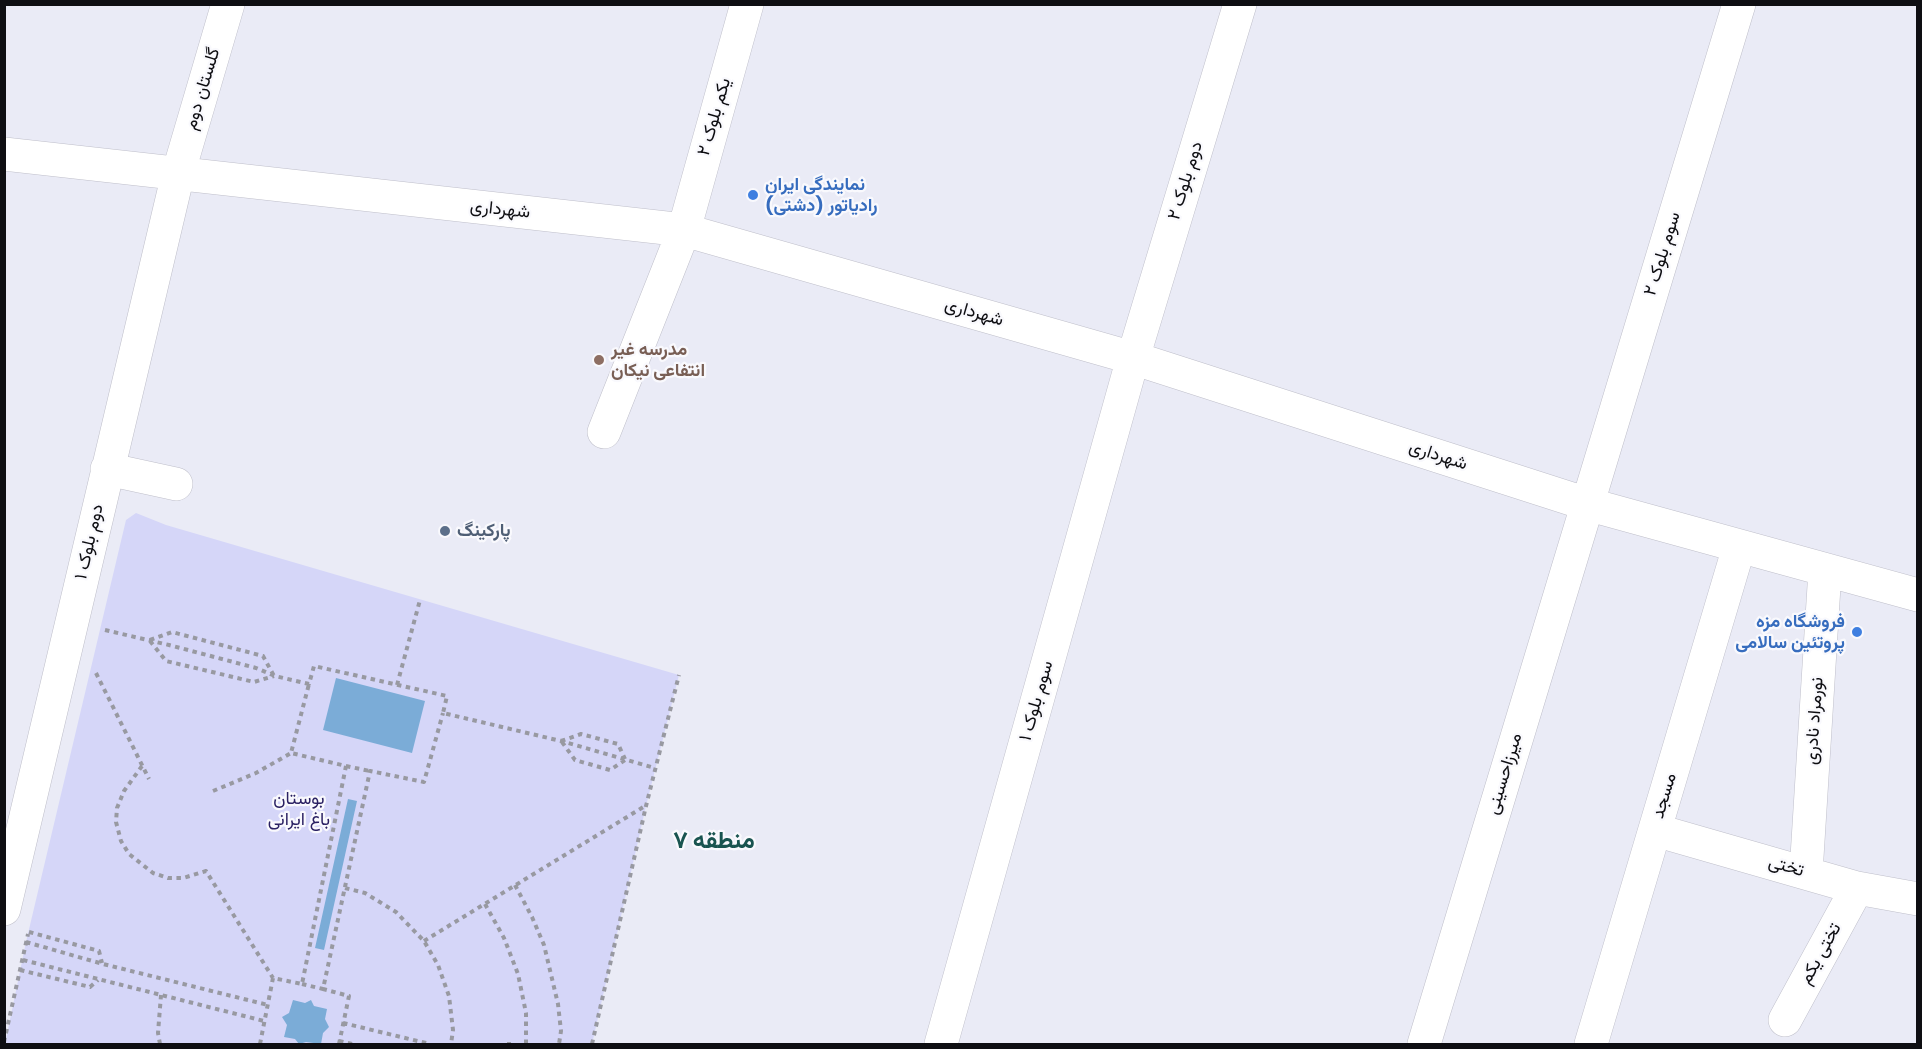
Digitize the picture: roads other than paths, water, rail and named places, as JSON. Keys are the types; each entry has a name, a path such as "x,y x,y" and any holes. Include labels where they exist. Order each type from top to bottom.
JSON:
{"street":[{"name":"گلستان دوم","path":"178,174 228,4"},
{"name":"یکم بلوک ۲","path":"604,432 684,230 747,4"},
{"name":"دوم بلوک ۲","path":"1133,358 1240,4"},
{"name":"سوم بلوک ۲","path":"1587,504 1739,4"},
{"name":"شهرداری","path":"4,154 684,230 1133,358 1587,504 1917,595"},
{"name":"دوم بلوک ۱","path":"4,909 178,174"},
{"name":"سوم بلوک ۱","path":"940,1044 1133,358"},
{"path":"107,469 176,484"},
{"name":"میرزاحسینی","path":"1424,1044 1587,504"},
{"name":"مسجد","path":"1591,1044 1739,547"},
{"name":"نورمراد نادری","path":"1806,873 1825,570"},
{"name":"تختی","path":"1655,830 1857,888 1917,899"},
{"name":"تختی یکم","path":"1785,1020 1857,888"}],"place":[{"name":"نمایندگی ایران رادیاتور (دشتی)","path":"753,195"},
{"name":"مدرسه غیر انتفاعی نیکان","path":"599,360"},
{"name":"پارکینگ","path":"445,531"},
{"name":"فروشگاه مزه پروتئین سالامی","path":"1857,632"}],"district":[{"name":"منطقه ۷","path":"714,842"}],"park label":[{"name":"بوستان باغ ایرانی","path":"299,809"}]}
